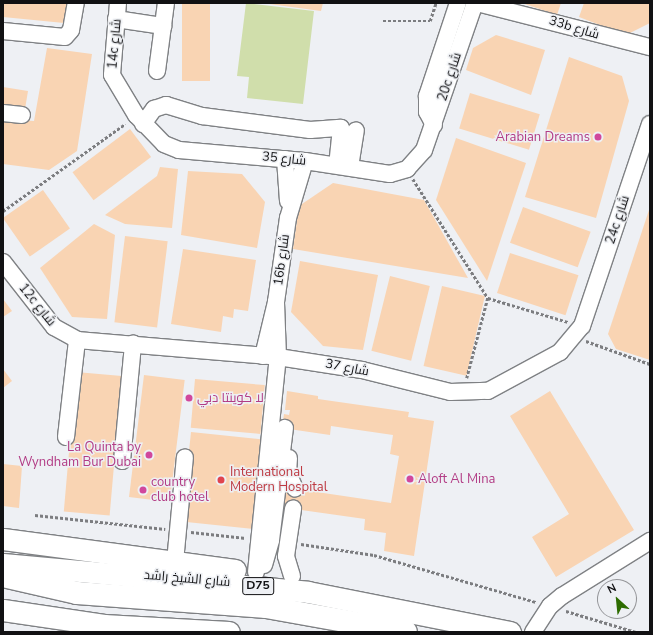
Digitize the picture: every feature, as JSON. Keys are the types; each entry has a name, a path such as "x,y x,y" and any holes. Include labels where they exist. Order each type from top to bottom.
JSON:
{"highway":[{"path":"3,576 77,593 266,607 406,632"}],"main road":[{"path":"3,539 292,576 330,584 357,601"},
{"name":"شارع الشيخ راشد","path":"3,564 248,585 357,601 510,632"},
{"path":"3,610 104,626 229,632"}],"street":[{"path":"3,31 65,37 71,30 76,3"},
{"name":"14c شارع","path":"118,3 112,75 140,119"},
{"path":"157,71 166,3"},
{"path":"434,125 427,112 427,96 458,3"},
{"name":"20c شارع","path":"407,169 424,150 476,3"},
{"name":"33b شارع","path":"476,3 534,16 613,40 650,48"},
{"name":"33b شارع","path":"509,3 534,16"},
{"path":"116,20 163,26"},
{"name":"33b شارع","path":"613,40 650,59"},
{"path":"140,119 154,109 166,105 202,116 310,130 342,128 343,166"},
{"path":"3,113 22,115"},
{"name":"شارع 35","path":"140,119 157,140 179,150 305,161 343,166 382,174 407,169"},
{"name":"24c شارع","path":"581,326 650,124"},
{"path":"343,166 356,130"},
{"name":"16b شارع","path":"285,159 288,218"},
{"name":"16b شارع","path":"259,572 270,357 276,302 288,218 305,161"},
{"name":"12c شارع","path":"3,262 54,327 77,340"},
{"name":"شارع 37","path":"77,340 270,357 362,370 462,394 502,386 560,352 581,326"},
{"path":"66,437 77,340"},
{"path":"122,461 133,344"},
{"path":"259,572 289,484 289,429"},
{"path":"175,562 184,457"},
{"path":"292,576 286,561 293,508"},
{"path":"533,632 550,606 650,541"}],"path":[{"path":"383,20 430,21 436,3"},
{"path":"3,211 140,119"},
{"path":"407,169 488,298 581,326 650,364"},
{"path":"462,394 488,298"},
{"path":"34,515 260,539"},
{"path":"288,542 374,555 636,632"}],"green space":[{"path":"246,3 314,11 303,104 247,98 249,77 237,76"}],"building":[{"path":"3,3 67,3 64,23 3,17"},
{"path":"182,3 210,3 210,81 182,81"},
{"path":"262,3 323,3 321,11"},
{"path":"522,3 561,3 557,15"},
{"path":"584,3 650,3 650,23 626,35 579,17"},
{"path":"496,35 545,50 531,95 466,70 473,48"},
{"path":"47,48 92,54 77,151 49,170 3,164 3,119 34,121"},
{"path":"569,57 622,76 629,101 596,218 525,197"},
{"path":"3,87 28,91 25,109 3,105"},
{"path":"470,93 540,114 529,150 459,128"},
{"path":"130,129 151,157 94,200 72,172"},
{"path":"456,138 526,163 487,281 436,200"},
{"path":"160,167 178,169 172,228 125,224 105,215 157,176"},
{"path":"188,171 242,174 265,202 257,248 181,235"},
{"path":"333,183 424,200 468,278 293,249 299,206"},
{"path":"43,190 70,229 30,257 3,218"},
{"path":"523,207 591,232 578,267 510,243"},
{"path":"650,207 650,360 616,349 608,334"},
{"path":"94,224 115,235 107,319 72,317 40,268"},
{"path":"125,236 168,241 157,328 114,322"},
{"path":"183,249 256,260 248,311 234,309 233,318 223,316 221,332 171,324"},
{"path":"510,253 578,275 565,315 497,293"},
{"path":"300,261 378,275 363,350 323,346 291,312"},
{"path":"390,276 430,286 411,361 371,351"},
{"path":"442,286 485,296 466,376 424,366"},
{"path":"3,299 12,311 3,317"},
{"path":"3,369 12,381 3,388"},
{"path":"76,372 122,376 110,515 64,511"},
{"path":"144,375 185,380 170,502 129,497"},
{"path":"195,379 265,385 260,434 191,428"},
{"name":"Aloft Al Mina","path":"287,391 318,396 318,399 409,412 408,417 434,421 414,556 384,551 386,533 364,530 365,519 280,507 283,487 391,503 399,456 390,454 393,435 331,426 330,435 282,428 284,414 289,415 290,410 285,410"},
{"path":"550,391 634,530 556,577 532,537 569,514 510,416"},
{"name":"International Modern Hospital","path":"191,432 261,439 251,529 182,522"},
{"path":"3,464 22,466 19,508 3,506"}],"place":[{"name":"Arabian Dreams","path":"598,137"},
{"name":"لا كوينتا دبي","path":"189,398"},
{"name":"La Quinta by Wyndham Bur Dubai","path":"149,455"},
{"name":"Aloft Al Mina","path":"410,479"},
{"name":"International Modern Hospital","path":"221,480"},
{"name":"country club hotel","path":"143,490"}]}
